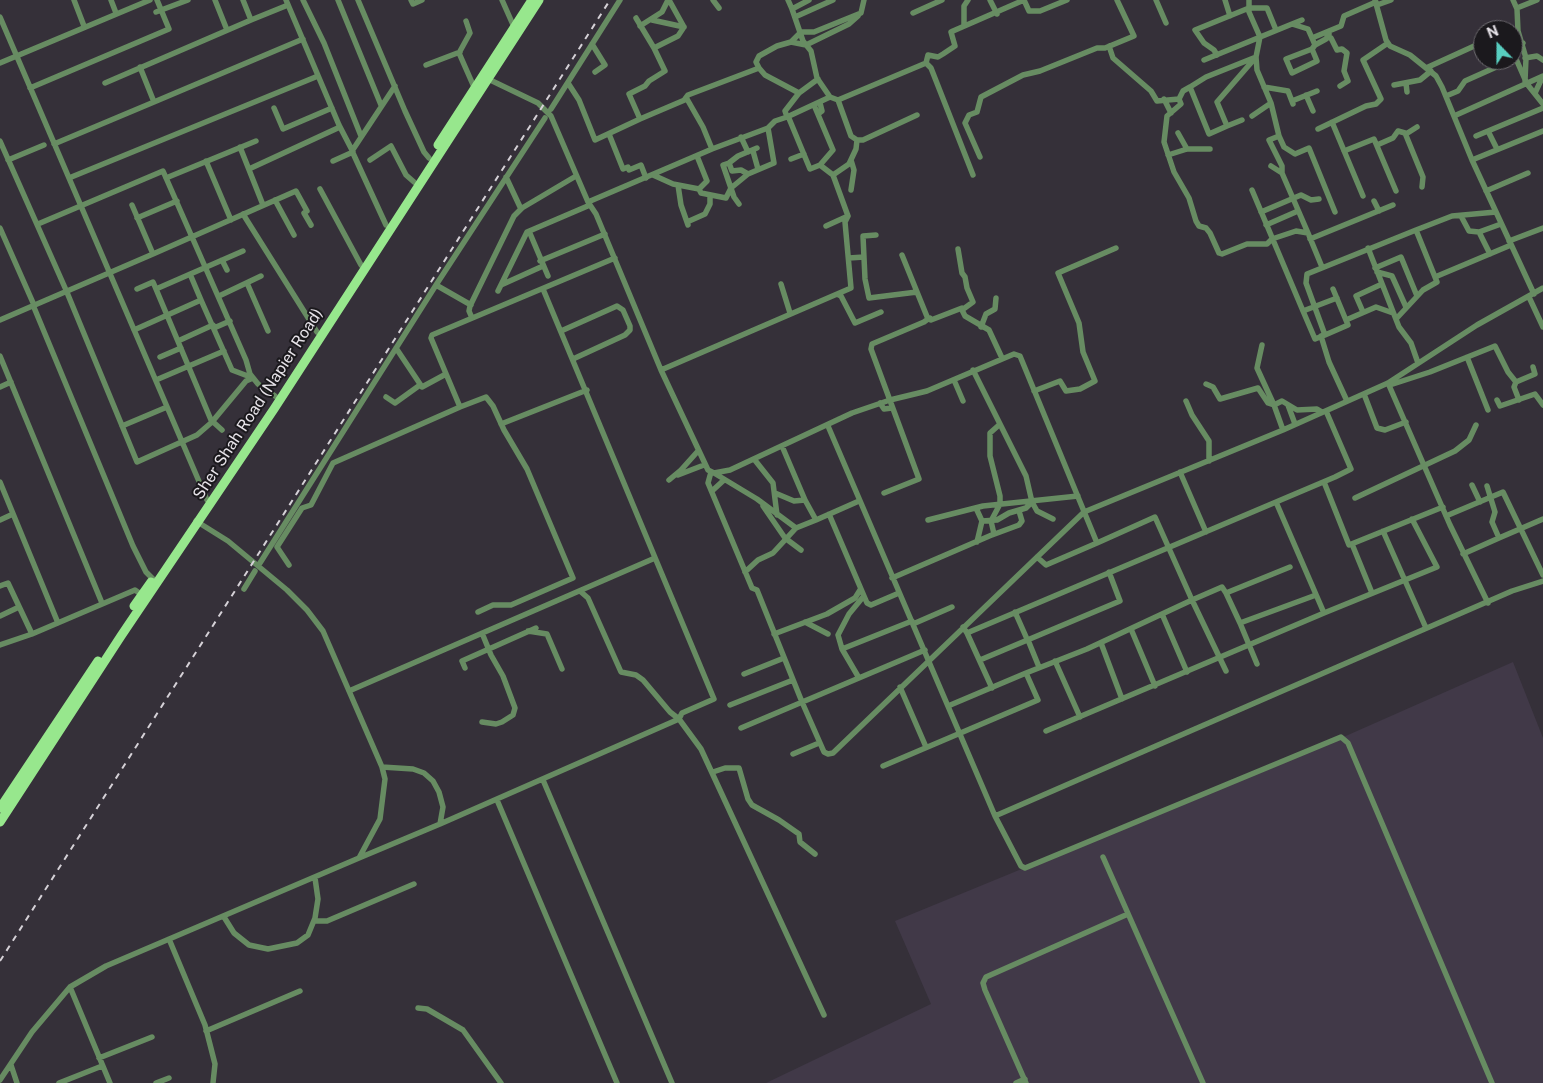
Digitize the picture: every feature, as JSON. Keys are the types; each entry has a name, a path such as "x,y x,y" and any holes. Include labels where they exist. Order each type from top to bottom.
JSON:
{"main road":[{"name":"Sher Shah Road (Napier Road)","path":"0,822 119,635 142,595 197,521 208,500 272,407 275,396 319,333 474,88 485,78 532,0"},
{"name":"Sher Shah Road (Napier Road)","path":"0,808 197,521 485,78 539,0"}],"street":[{"path":"74,0 84,26"},
{"path":"110,0 116,13"},
{"path":"0,63 16,54 150,0"},
{"path":"30,88 168,29 158,11 157,0"},
{"path":"158,11 188,0"},
{"path":"215,0 227,30"},
{"path":"243,0 251,20"},
{"path":"303,0 324,43 361,136"},
{"path":"338,0 381,105"},
{"path":"358,0 394,86 424,152 429,158"},
{"path":"411,0 413,4 422,0"},
{"path":"502,0 514,27"},
{"path":"551,109 620,0"},
{"path":"640,26 662,12 669,0"},
{"path":"669,0 684,27"},
{"path":"713,0 719,8"},
{"path":"788,0 806,45 811,51 818,79 830,97 838,100 926,63"},
{"path":"792,8 809,0"},
{"path":"795,17 833,0"},
{"path":"799,93 765,75 758,68 756,62 759,56 777,46 792,42 806,45 849,24 861,13 864,0"},
{"path":"913,13 942,0"},
{"path":"964,26 964,6 968,0"},
{"path":"990,0 996,13"},
{"path":"926,63 928,55 938,57 955,46 951,32 964,26 1024,0 1029,10 1040,11 1067,0"},
{"path":"980,157 965,123 968,115 977,112 981,97 1023,75 1040,72 1097,48 1109,46 1135,35 1117,0"},
{"path":"1156,0 1166,23"},
{"path":"1224,0 1230,16"},
{"path":"1249,0 1249,8 1260,37 1256,57 1257,70 1271,103 1279,136 1284,147 1295,154 1309,148 1335,212"},
{"path":"1312,38 1340,26 1344,16 1376,2 1391,0"},
{"path":"1513,0 1517,8 1515,20"},
{"path":"1517,8 1537,0"},
{"path":"104,83 251,20 287,2 340,127 386,225"},
{"path":"1376,2 1388,43 1436,76 1510,243 1543,328"},
{"path":"1217,55 1214,50 1204,43 1195,30 1249,8 1267,8 1276,30"},
{"path":"792,42 801,32 814,32 859,14"},
{"path":"0,17 208,500"},
{"path":"636,18 666,71 649,81 645,86 629,94 640,119"},
{"path":"652,20 684,27"},
{"path":"1204,60 1302,20"},
{"path":"426,66 460,52 470,33 466,21"},
{"path":"1292,24 1308,29 1312,38 1313,47 1317,61 1292,73 1286,59 1313,47 1327,37 1332,29"},
{"path":"654,48 678,36 684,27"},
{"path":"1327,37 1331,38 1338,50 1342,49 1347,53 1344,71 1348,82 1340,86"},
{"path":"54,144 303,39"},
{"path":"1318,128 1366,106 1376,104 1381,99 1363,60 1388,43"},
{"path":"1523,43 1526,58 1526,82"},
{"path":"592,44 605,65 595,72"},
{"path":"1109,46 1113,58 1140,84 1151,91 1157,101 1179,99"},
{"path":"1394,85 1420,80 1429,70 1473,47"},
{"path":"460,52 474,88"},
{"path":"1523,58 1537,56 1543,60"},
{"path":"1256,57 1206,77 1190,87 1184,91 1179,99 1181,104 1167,116 1164,133 1168,155 1174,172 1189,198 1196,221 1199,226 1206,228 1210,233 1219,253 1222,254 1247,244 1267,244 1272,239 1296,231 1309,236 1393,205"},
{"path":"1227,126 1218,102 1256,57"},
{"path":"926,63 931,68 973,175"},
{"path":"140,67 154,102"},
{"path":"568,83 578,100 595,140 684,99 688,95 758,68"},
{"path":"1446,96 1458,91 1465,81 1490,70"},
{"path":"1476,136 1543,106 1520,70"},
{"path":"69,178 318,76"},
{"path":"1454,116 1543,76"},
{"path":"1536,93 1543,76"},
{"path":"485,78 538,103 551,116 576,176 605,234 661,370 704,465 796,528"},
{"path":"817,104 818,114 833,150 820,165 810,169 785,111 799,93 818,79"},
{"path":"1406,83 1407,92"},
{"path":"333,161 353,152 361,136 394,86"},
{"path":"1190,87 1209,134 1242,120"},
{"path":"1264,87 1288,91 1293,103 1317,91"},
{"path":"1306,96 1313,111"},
{"path":"498,291 529,231 712,149 768,128 775,121 788,117 830,97"},
{"path":"684,99 689,101 712,149"},
{"path":"1164,99 1171,113"},
{"path":"838,100 851,136 857,140"},
{"path":"1252,116 1271,103"},
{"path":"274,108 282,129 332,108"},
{"path":"857,140 917,115"},
{"path":"260,563 436,285 545,118"},
{"path":"1332,122 1363,196"},
{"path":"1406,134 1417,126"},
{"path":"249,169 340,127"},
{"path":"653,175 678,185 699,189 701,193 710,196 726,198 731,188 748,174 774,163 768,128"},
{"path":"1377,145 1393,138 1398,131 1402,130 1406,134 1423,177 1422,187"},
{"path":"1488,131 1497,150"},
{"path":"1472,160 1543,131"},
{"path":"1178,133 1187,149"},
{"path":"609,134 622,169 628,167 629,170 641,166 646,178"},
{"path":"1279,136 1269,140 1282,166 1282,173 1322,267"},
{"path":"741,137 753,151 758,169"},
{"path":"1344,151 1374,139 1396,191"},
{"path":"851,190 854,170 851,160 857,140"},
{"path":"0,141 38,224 137,462 193,438 212,422 246,381 253,378"},
{"path":"166,178 256,141"},
{"path":"8,160 44,145"},
{"path":"370,160 391,146 406,175 414,182"},
{"path":"240,147 263,205"},
{"path":"1273,151 1284,147"},
{"path":"1168,155 1187,149 1210,149"},
{"path":"739,204 734,197 723,166 738,156 753,151"},
{"path":"791,159 804,154"},
{"path":"697,156 707,181 699,189"},
{"path":"833,175 851,160"},
{"path":"206,161 230,220"},
{"path":"729,163 732,172 741,170 748,174"},
{"path":"661,370 851,288 845,222 848,216 833,175 820,165"},
{"path":"1271,166 1282,173"},
{"path":"38,224 163,171 230,321 253,378"},
{"path":"1486,191 1528,173"},
{"path":"472,318 469,311 471,305 514,216 521,209 576,176"},
{"path":"506,177 521,209"},
{"path":"678,185 681,205 688,223 705,214 710,204 710,196"},
{"path":"320,189 361,264"},
{"path":"1252,190 1315,339 1348,325 1333,289"},
{"path":"0,311 2,319 108,271 153,254 296,191 307,211 304,212 311,225"},
{"path":"1261,212 1292,197 1301,195 1311,200 1319,199"},
{"path":"275,200 294,235"},
{"path":"138,218 176,201"},
{"path":"1374,201 1379,211"},
{"path":"132,205 153,254"},
{"path":"1266,225 1298,211"},
{"path":"1292,283 1305,278 1311,272 1322,267 1444,218 1496,212"},
{"path":"243,214 319,333"},
{"path":"826,226 848,216"},
{"path":"1461,216 1469,231 1479,232 1501,224"},
{"path":"0,228 133,546 146,572 153,579"},
{"path":"1435,277 1490,254 1543,228"},
{"path":"1394,316 1437,282 1416,230"},
{"path":"529,231 548,276"},
{"path":"1479,232 1490,254"},
{"path":"501,285 605,234"},
{"path":"876,235 863,236 865,279 869,298 916,292"},
{"path":"1034,390 1060,381 1066,391 1080,389 1095,381 1084,352 1079,323 1058,274 1116,248"},
{"path":"1368,248 1394,316 1411,343 1418,362"},
{"path":"884,493 919,479 871,349 872,344 930,318 931,320 962,308 972,302 965,276 962,272 958,249"},
{"path":"156,289 243,251"},
{"path":"902,255 928,319"},
{"path":"849,258 864,257"},
{"path":"1376,270 1401,257 1417,296"},
{"path":"460,407 431,338 432,335 615,258"},
{"path":"222,260 227,270"},
{"path":"1376,270 1392,276 1406,308"},
{"path":"190,274 235,373 253,378 275,396"},
{"path":"219,296 261,276"},
{"path":"1305,278 1329,362 1347,401"},
{"path":"138,289 153,282 212,422 222,430"},
{"path":"247,283 268,331"},
{"path":"782,284 790,313"},
{"path":"1363,312 1356,296 1382,284"},
{"path":"436,285 471,305"},
{"path":"0,1080 32,1032 70,987 106,966 543,780 680,719 682,713 714,699 543,288"},
{"path":"713,472 708,483 745,572 752,588 757,590 824,752 828,754 833,753 900,687 965,630 1084,512 1283,430 1364,394 1388,382 1477,325 1543,288"},
{"path":"837,294 841,296 855,324 882,312"},
{"path":"981,327 986,314 995,309 996,298"},
{"path":"1303,310 1337,298"},
{"path":"134,330 201,300"},
{"path":"561,331 617,306 623,310 630,326 628,332 573,359"},
{"path":"962,308 965,316 989,330 1002,358"},
{"path":"1346,320 1376,308 1394,316"},
{"path":"178,341 230,321"},
{"path":"1262,344 1257,368 1283,430"},
{"path":"1388,382 1393,384 1402,381 1495,346 1508,372 1516,382"},
{"path":"160,357 181,348"},
{"path":"396,348 420,385"},
{"path":"156,380 224,351"},
{"path":"713,472 730,470 828,426 852,413 890,400 927,391 1014,354 1020,356 1097,543"},
{"path":"0,356 102,603"},
{"path":"1467,357 1488,410"},
{"path":"1519,400 1514,388 1516,382 1535,374 1533,367"},
{"path":"973,370 1026,476 1036,511 1053,520"},
{"path":"386,397 395,403 420,385 422,387 446,374"},
{"path":"954,380 963,401"},
{"path":"0,387 11,382"},
{"path":"1388,382 1463,554 1488,603"},
{"path":"1206,384 1212,388 1220,399 1256,388 1268,403 1274,405"},
{"path":"501,424 587,390"},
{"path":"1364,394 1377,428 1385,430 1406,422"},
{"path":"1498,400 1500,406 1535,394 1543,405"},
{"path":"290,565 277,547 302,508 311,505 333,463 486,397 493,406 501,424 527,469 573,578 511,604 493,605 478,612"},
{"path":"1186,401 1192,415 1209,441 1209,461"},
{"path":"965,630 1015,612 1351,469 1324,412 1317,409 1302,411 1278,401 1274,405"},
{"path":"880,403 884,409 892,408"},
{"path":"1288,405 1295,424"},
{"path":"122,426 167,407"},
{"path":"992,535 991,521 1000,504 990,456 990,432 999,425"},
{"path":"1355,498 1455,452 1469,440 1476,425"},
{"path":"828,426 995,816 1017,860 1025,868 1341,737 1348,743 1492,1083"},
{"path":"782,446 805,500 816,520"},
{"path":"698,451 671,478 704,465"},
{"path":"754,460 764,469 773,483 778,516"},
{"path":"1180,472 1206,532"},
{"path":"712,491 724,480"},
{"path":"0,482 58,623"},
{"path":"1324,482 1349,545 1443,506"},
{"path":"1472,486 1480,502"},
{"path":"1487,486 1489,498 1495,512 1492,522 1499,538"},
{"path":"1446,516 1503,492 1543,574"},
{"path":"775,493 794,501 805,500"},
{"path":"928,520 1000,504 1032,502 1066,495 1078,496"},
{"path":"745,572 758,560 773,553 796,528 859,501"},
{"path":"760,502 785,538 801,550"},
{"path":"982,522 991,521 1019,511 1026,508 1032,502"},
{"path":"1276,502 1324,613"},
{"path":"976,508 982,522 976,542"},
{"path":"892,578 1020,525 1022,521 1019,511"},
{"path":"0,520 13,514"},
{"path":"829,514 862,594 869,605 899,592"},
{"path":"1037,557 1046,565 1155,517 1226,671"},
{"path":"1046,731 1155,686 1219,656 1436,567 1412,519"},
{"path":"1463,554 1543,519"},
{"path":"197,521 254,561 307,610 323,631 382,767 385,779 380,818 359,858"},
{"path":"1383,531 1426,628"},
{"path":"1352,544 1372,593"},
{"path":"349,691 654,558"},
{"path":"1226,593 1290,567"},
{"path":"244,589 255,571"},
{"path":"980,660 1120,601 1109,572"},
{"path":"995,816 1426,628 1488,603 1512,591 1543,580"},
{"path":"0,586 8,583 32,634"},
{"path":"948,706 1131,630 1192,600 1222,588 1240,623 1257,664"},
{"path":"0,645 32,634 135,590 142,595"},
{"path":"580,590 588,598 621,672 636,675 643,680 670,712 680,719 701,749 765,891 824,1015"},
{"path":"774,634 827,614 862,594"},
{"path":"859,678 842,649 838,635 862,594"},
{"path":"1240,623 1316,595"},
{"path":"0,616 19,607"},
{"path":"842,649 952,607"},
{"path":"1015,612 1039,668"},
{"path":"1162,614 1187,672"},
{"path":"805,622 828,634"},
{"path":"465,668 462,660 536,628"},
{"path":"965,630 992,688"},
{"path":"1131,630 1155,686"},
{"path":"528,631 547,634 562,669"},
{"path":"482,633 503,676 515,708 513,715 502,722 496,724 482,722"},
{"path":"1101,642 1122,699"},
{"path":"741,728 925,650"},
{"path":"744,674 784,658"},
{"path":"1055,661 1080,717"},
{"path":"883,766 1038,700 1026,673"},
{"path":"730,705 793,680"},
{"path":"900,687 926,747"},
{"path":"793,754 820,742"},
{"path":"382,767 413,769 433,781 440,792 443,807 440,824"},
{"path":"713,772 725,768 739,768 748,799 752,805 799,834 800,842 815,854"},
{"path":"543,780 672,1083"},
{"path":"496,800 617,1083"},
{"path":"1103,857 1203,1083"},
{"path":"224,917 241,941 249,945 268,949 288,946 304,939 314,921 318,899 315,878"},
{"path":"314,921 328,921 414,884"},
{"path":"1016,1083 1025,1081 985,990 983,982 986,977 1128,914"},
{"path":"169,939 206,1031 215,1064 212,1083"},
{"path":"70,987 110,1083"},
{"path":"206,1031 300,991"},
{"path":"418,1008 428,1009 463,1030 501,1083"},
{"path":"99,1058 152,1037"},
{"path":"10,1065 17,1083"},
{"path":"59,1083 102,1066"},
{"path":"156,1083 169,1078"}],"shaded area":[{"path":"1513,662 1543,738 1543,1083 766,1083 931,1004 895,921 1348,735"}],"railway":[{"path":"0,961 610,0"}]}
